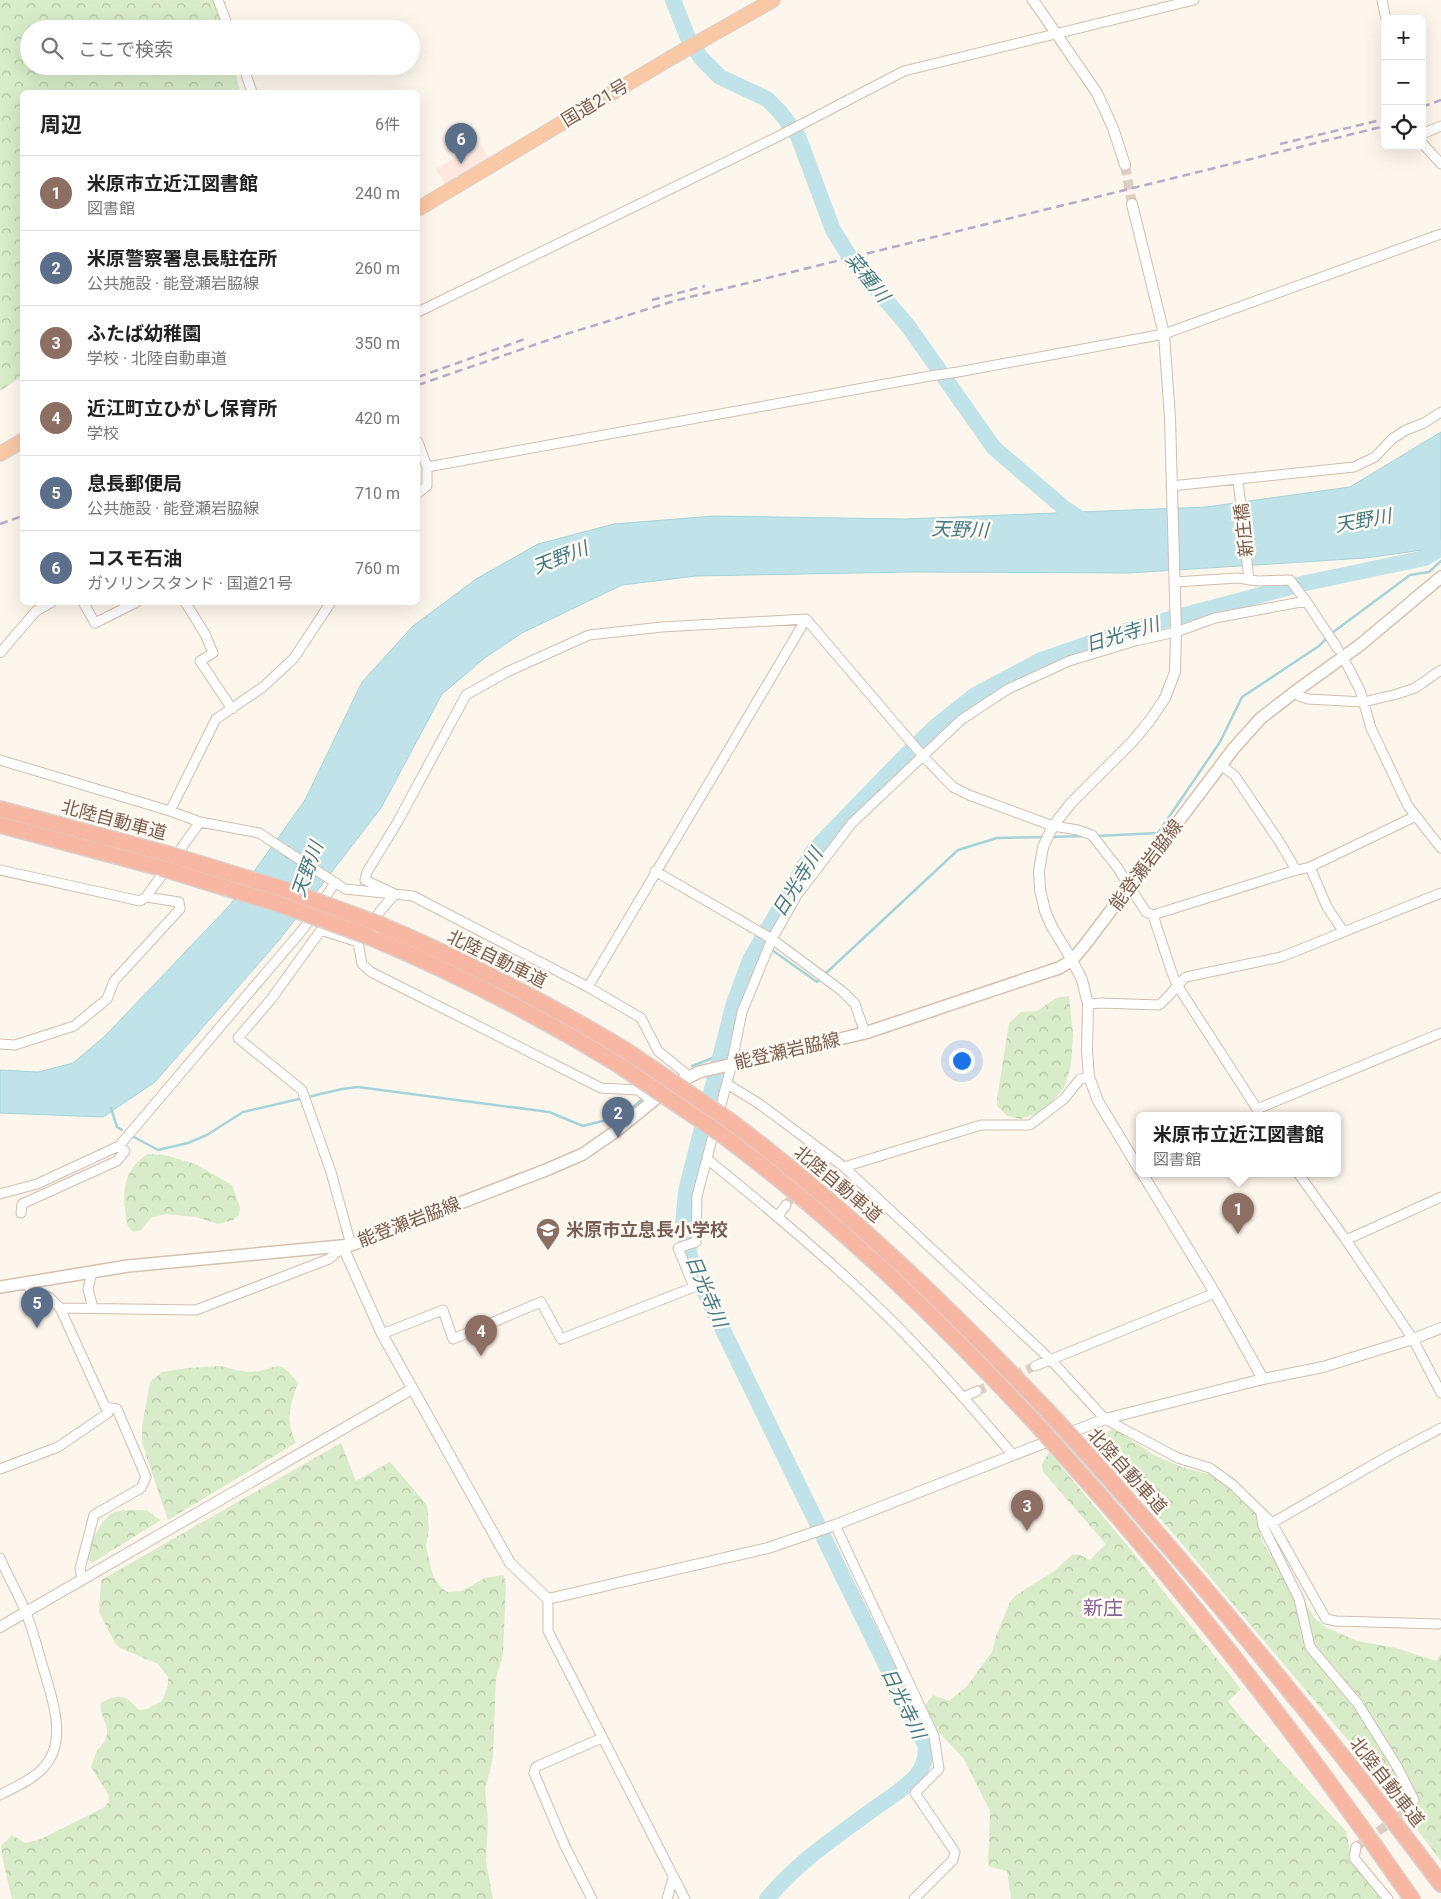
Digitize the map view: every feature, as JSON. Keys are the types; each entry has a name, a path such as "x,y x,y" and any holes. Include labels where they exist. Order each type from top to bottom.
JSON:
{"highway":[{"name":"国道21号","path":"420,208 669,59 774,0"},
{"path":"0,454 20,442"},
{"name":"北陸自動車道","path":"0,808 168,854 286,890 381,925 506,983 551,1007 621,1056 793,1189 866,1252 940,1323 1040,1428 1143,1544 1233,1655 1323,1774 1412,1899"},
{"name":"北陸自動車道","path":"0,825 161,868 278,904 364,940 454,974 542,1019 621,1056 730,1121 803,1177 917,1279 1057,1421 1160,1536 1267,1662 1334,1745 1441,1884"}],"main road":[{"name":"能登瀬岩脇線","path":"0,1288 128,1266 347,1246 546,1170 582,1154 616,1131 652,1101 689,1076 708,1069 865,1033 1059,968 1072,960 1102,925 1220,765 1261,718 1296,690 1360,646 1441,577"}],"street":[{"path":"218,0 226,20"},
{"path":"1033,0 1098,93 1113,128 1124,165"},
{"path":"420,311 779,136 904,71 1194,0"},
{"path":"1382,0 1385,15"},
{"path":"245,75 251,90"},
{"path":"1426,132 1441,126"},
{"path":"1426,147 1441,164"},
{"path":"1132,204 1164,334 1170,418 1176,628 1175,672 1165,698 1151,719 1133,741 1071,803 1053,826 1042,855 1039,871 1040,890 1052,927 1082,980 1088,1004 1087,1051 1089,1076 1098,1101 1136,1164"},
{"path":"427,467 1164,334 1441,234"},
{"path":"1171,490 1238,480 1354,468 1375,458 1392,439 1441,412"},
{"path":"420,448 427,467 426,486 420,492"},
{"name":"新庄橋","path":"1238,480 1249,580"},
{"path":"1174,582 1238,578 1249,580 1290,580 1338,649"},
{"path":"382,1334 443,1310 453,1339 542,1302 561,1339 694,1287 678,1248 696,1242 697,1196 726,1084 742,1012 772,939 797,895 852,823 921,754 961,720 1008,688 1069,661 1176,628 1304,598"},
{"path":"0,653 36,611 47,605"},
{"path":"85,605 95,623 130,605"},
{"path":"187,605 205,634 212,653 200,661 232,709"},
{"path":"170,811 216,720 263,687 294,658 329,605"},
{"path":"806,619 921,754 953,787 969,795 1053,826 1078,830 1092,835 1130,886 1146,912 1153,915 1310,867 1416,816"},
{"path":"588,987 806,619"},
{"path":"395,894 365,880 367,872 397,824 466,695 507,672 589,635 662,627 806,619"},
{"path":"1346,662 1360,690 1375,736 1408,806 1441,848"},
{"path":"1296,690 1299,696 1308,699 1364,702 1415,688 1441,670"},
{"path":"0,760 170,811 200,822 259,834 345,890 413,896 588,987 641,1018 658,1051 689,1076"},
{"path":"1220,765 1235,776 1279,841 1296,870"},
{"path":"0,870 140,901 146,897 200,822"},
{"path":"1310,867 1326,907 1343,931"},
{"path":"655,871 772,939 842,991 855,1004 865,1033"},
{"path":"0,1194 37,1184 119,1146 304,928 335,883"},
{"path":"1088,1004 1159,1005 1170,997 1177,985 1186,977 1281,957 1441,893"},
{"path":"395,894 381,910 364,940 362,964 371,972 602,1088 638,1090 652,1101"},
{"path":"0,1044 15,1045 74,1026 107,999 114,982 180,909 179,902 146,897"},
{"path":"1153,915 1170,970 1177,985 1259,1112 1441,1033"},
{"path":"364,940 321,930 272,998 238,1038 302,1090 332,1172 347,1246 382,1334 510,1563 548,1598 548,1631 685,1899"},
{"path":"844,1167 981,1124 1030,1126 1064,1099 1080,1079 1089,1076"},
{"path":"726,1084 758,1103 844,1167 1051,1360 1106,1419 1178,1458 1210,1468 1233,1485 1272,1523 1326,1619 1438,1624"},
{"path":"21,1213 22,1204 117,1161 126,1151 119,1146"},
{"path":"818,1167 830,1157"},
{"path":"707,1159 778,1216 885,1314 964,1398 1013,1455"},
{"path":"1144,1177 1215,1293 1262,1379"},
{"path":"1301,1177 1413,1339 1441,1393"},
{"path":"1346,1240 1441,1197"},
{"path":"778,1216 786,1205"},
{"path":"60,1308 196,1310 329,1259 347,1246"},
{"path":"92,1272 88,1289 93,1308"},
{"path":"0,1469 58,1448 108,1413 60,1308 49,1297 31,1291 27,1284"},
{"path":"1035,1366 1215,1293"},
{"path":"548,1598 768,1548 835,1525 1106,1419 1262,1379 1323,1367 1413,1339 1441,1328"},
{"path":"0,1627 412,1389"},
{"path":"964,1398 977,1391"},
{"path":"82,1579 80,1569 94,1515 141,1488 146,1477 117,1409 105,1407"},
{"path":"1272,1523 1441,1428"},
{"path":"1261,1513 1263,1526 1299,1598 1310,1647 1358,1704 1398,1768 1414,1800 1407,1810"},
{"path":"835,1525 934,1736 939,1769 915,1792 955,1852 953,1860 914,1899"},
{"path":"0,1558 26,1612 55,1706 57,1734 53,1751 43,1769 0,1795"},
{"path":"592,1899 565,1846 534,1773 536,1767 602,1738"},
{"path":"1356,1847 1354,1858 1388,1899"},
{"path":"667,1899 673,1878"}],"shaded area":[{"path":"480,143 489,158 445,184 436,169"}],"green space":[{"path":"0,0 218,0 223,20 20,20 20,75 236,75 240,90 20,90 20,377 0,391"},
{"path":"1069,996 1073,1034 1071,1065 1064,1088 1044,1111 1021,1119 1007,1116 997,1106 997,1099 1009,1023 1021,1012 1037,1011 1056,998"},
{"path":"148,1154 165,1155 195,1164 232,1185 240,1207 239,1215 233,1220 218,1224 196,1217 165,1214 151,1218 141,1230 134,1232 128,1227 124,1196 125,1186 132,1168"},
{"path":"220,1366 251,1372 276,1366 285,1369 291,1374 298,1383 290,1413 291,1427 296,1443 168,1520 142,1443 142,1427 150,1382 162,1372"},
{"path":"1115,1429 1154,1455 1184,1468 1217,1476 1255,1510 1262,1541 1270,1555 1291,1578 1315,1619 1327,1628 1357,1641 1396,1648 1436,1661 1441,1654 1441,1861 1352,1745 1173,1533 1086,1438"},
{"path":"341,1443 356,1481 390,1462 427,1505 429,1529 426,1546 433,1576 441,1587 447,1592 462,1591 485,1578 503,1575 506,1582 503,1655 496,1678 493,1758 485,1790 488,1820 486,1861 493,1899 12,1899 1,1846 12,1835 25,1843 41,1839 103,1808 109,1802 108,1794 91,1767 96,1753 107,1734 101,1712 101,1703 113,1698 122,1697 130,1701 139,1710 147,1709 162,1701 168,1685 168,1677 158,1664 120,1648 115,1643 99,1612 101,1580"},
{"path":"1049,1452 1126,1544 1241,1689 1228,1701 1241,1718 1346,1831 1352,1860 1383,1899 1011,1899 1007,1871 988,1866 990,1811 964,1759 935,1728 925,1705 933,1695 949,1701 967,1686 992,1652 996,1636 1010,1602 1015,1596 1054,1571 1073,1554 1090,1560 1106,1544 1043,1472 1042,1464"},
{"path":"146,1510 161,1520 92,1563 86,1558 96,1532 109,1515 114,1512"}],"water":[{"name":"天野川","path":"1441,432 1441,542 1423,550 1365,558 1129,573 911,572 696,576 622,585 522,633 486,657 442,694 381,808 280,939 155,1082 103,1117 0,1113 0,1070 38,1072 73,1063 105,1036 230,905 305,800 362,682 413,626 476,579 538,544 614,524 714,516 906,519 1206,507 1350,487"}],"waterway":[{"name":"菜種川","path":"673,0 688,38 701,58 720,77 767,99 780,112 798,136 833,230 853,262 908,326 994,448 1064,508 1088,524"},
{"name":"日光寺川","path":"817,1523 701,1285 690,1256 683,1225 686,1191 734,1003 750,960 813,851 936,726 975,695 1041,660 1128,630 1306,583 1425,558 1441,548"},
{"path":"1332,633 1410,575 1429,572 1441,561"},
{"path":"1096,836 1158,833 1220,742 1242,697 1319,646 1328,637"},
{"path":"1051,837 1086,836"},
{"path":"825,974 958,850 997,838 1046,837"},
{"path":"769,957 772,950 817,982 821,978"},
{"path":"692,1066 731,1051"},
{"path":"134,1137 158,1150 188,1143 207,1135 243,1112 358,1087 549,1112 583,1126 622,1116 644,1098"},
{"path":"111,1108 117,1127 122,1130"},
{"name":"日光寺川","path":"767,1899 815,1853 912,1780 921,1768 926,1755 926,1747 824,1538"}],"tunnel":[{"path":"1125,165 1132,204"},
{"path":"786,1205 818,1167"},
{"path":"977,1391 1035,1366"},
{"path":"1356,1847 1407,1811"}],"railway":[{"path":"1426,106 1441,100"},
{"path":"1280,144 1381,120"},
{"path":"420,384 563,335 674,301 1381,127"},
{"path":"652,300 705,286"},
{"path":"420,376 525,339"},
{"path":"0,524 20,517"}],"place":[{"name":"コスモ石油","path":"461,164"},
{"name":"米原警察署息長駐在所","path":"618,1138"},
{"name":"米原市立近江図書館","path":"1238,1234"},
{"name":"米原市立息長小学校","path":"548,1251"},
{"name":"息長郵便局","path":"37,1328"},
{"name":"近江町立ひがし保育所","path":"481,1356"},
{"name":"ふたば幼稚園","path":"1027,1531"}],"district":[{"name":"新庄","path":"1103,1608"}]}
